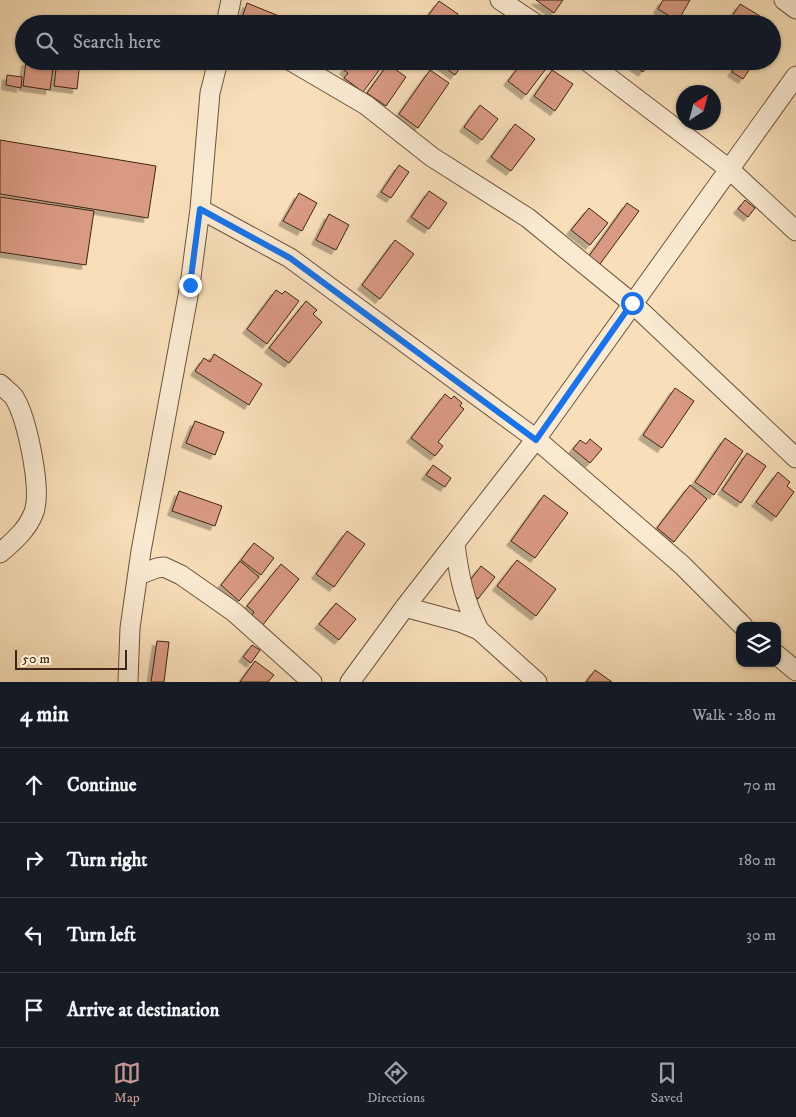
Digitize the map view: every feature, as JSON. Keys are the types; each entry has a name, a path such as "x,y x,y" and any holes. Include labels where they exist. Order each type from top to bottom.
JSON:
{"street":[{"path":"228,15 231,0"},
{"path":"500,0 522,15"},
{"path":"784,0 796,8"},
{"path":"128,682 130,628 190,285 200,209 210,94 216,70"},
{"path":"306,70 366,105 432,157 528,218 632,303 796,458"},
{"path":"599,70 729,169 796,231"},
{"path":"350,682 405,607 536,440 632,303 796,76"},
{"path":"200,209 290,258 536,440 682,565 739,622"},
{"path":"0,384 13,396 25,421 36,485 34,510 28,525 0,553"},
{"path":"455,544 460,580 468,608 479,630"},
{"path":"138,575 164,567 181,575 234,612 312,682"},
{"path":"405,607 460,622 479,630 537,682"},
{"path":"781,659 796,672"}],"building":[{"path":"536,0 563,0 554,13"},
{"path":"663,0 690,0 681,15 668,15 658,9"},
{"path":"439,1 458,14 457,15 429,15"},
{"path":"247,3 277,15 243,15"},
{"path":"740,4 758,15 733,15"},
{"path":"25,70 53,70 50,90 23,86"},
{"path":"56,70 79,70 77,89 54,86"},
{"path":"344,70 379,70 363,92 344,78 348,73"},
{"path":"384,70 396,70 406,77 386,106 367,93"},
{"path":"430,70 449,83 418,128 399,114"},
{"path":"448,70 459,70 455,75"},
{"path":"516,70 545,70 526,95 508,81"},
{"path":"552,70 573,84 555,111 534,96"},
{"path":"733,70 749,70 743,79 732,72"},
{"path":"7,75 22,77 21,88 6,85"},
{"path":"480,105 498,119 482,140 464,127"},
{"path":"515,124 535,139 511,171 491,157"},
{"path":"0,140 156,166 148,218 0,194"},
{"path":"399,165 409,172 391,198 381,192"},
{"path":"429,191 447,203 429,229 411,217"},
{"path":"299,193 317,203 302,231 283,221"},
{"path":"0,197 94,211 86,265 0,252"},
{"path":"745,200 755,208 748,217 738,209"},
{"path":"627,203 639,211 600,264 589,256"},
{"path":"589,208 608,223 590,245 571,230"},
{"path":"329,214 349,225 336,250 316,240"},
{"path":"395,240 414,254 380,299 362,285"},
{"path":"276,290 282,294 285,291 299,301 267,344 247,329"},
{"path":"306,301 317,310 313,314 322,322 289,363 269,348"},
{"path":"214,354 262,384 249,405 195,371 204,358 210,362"},
{"path":"675,388 694,401 662,448 643,435"},
{"path":"445,394 451,399 454,396 462,403 460,406 464,409 438,442 443,446 435,456 411,438"},
{"path":"195,421 224,432 215,455 186,443"},
{"path":"725,438 743,451 714,495 695,482"},
{"path":"590,439 602,449 590,463 573,449 580,440 586,444"},
{"path":"747,453 766,466 741,503 722,490"},
{"path":"433,465 451,478 445,487 426,475"},
{"path":"778,472 790,482 787,486 794,492 776,517 756,502"},
{"path":"690,485 707,499 674,542 657,528"},
{"path":"179,491 222,506 215,526 172,511"},
{"path":"544,495 568,513 535,558 511,541"},
{"path":"347,531 365,544 334,587 316,574"},
{"path":"254,543 274,558 261,575 241,560"},
{"path":"517,560 556,589 536,616 497,586"},
{"path":"240,561 259,577 239,601 221,585"},
{"path":"281,564 299,579 262,626 251,617 254,612 247,606"},
{"path":"481,566 495,577 478,599 464,588"},
{"path":"336,603 356,619 339,640 319,624"},
{"path":"157,641 169,642 164,682 151,682"},
{"path":"252,645 260,650 251,663 243,657"},
{"path":"255,661 274,675 268,682 240,682"},
{"path":"595,670 612,682 586,682"}],"route":[{"path":"190,285 200,209 290,258 536,440 632,303"}]}
